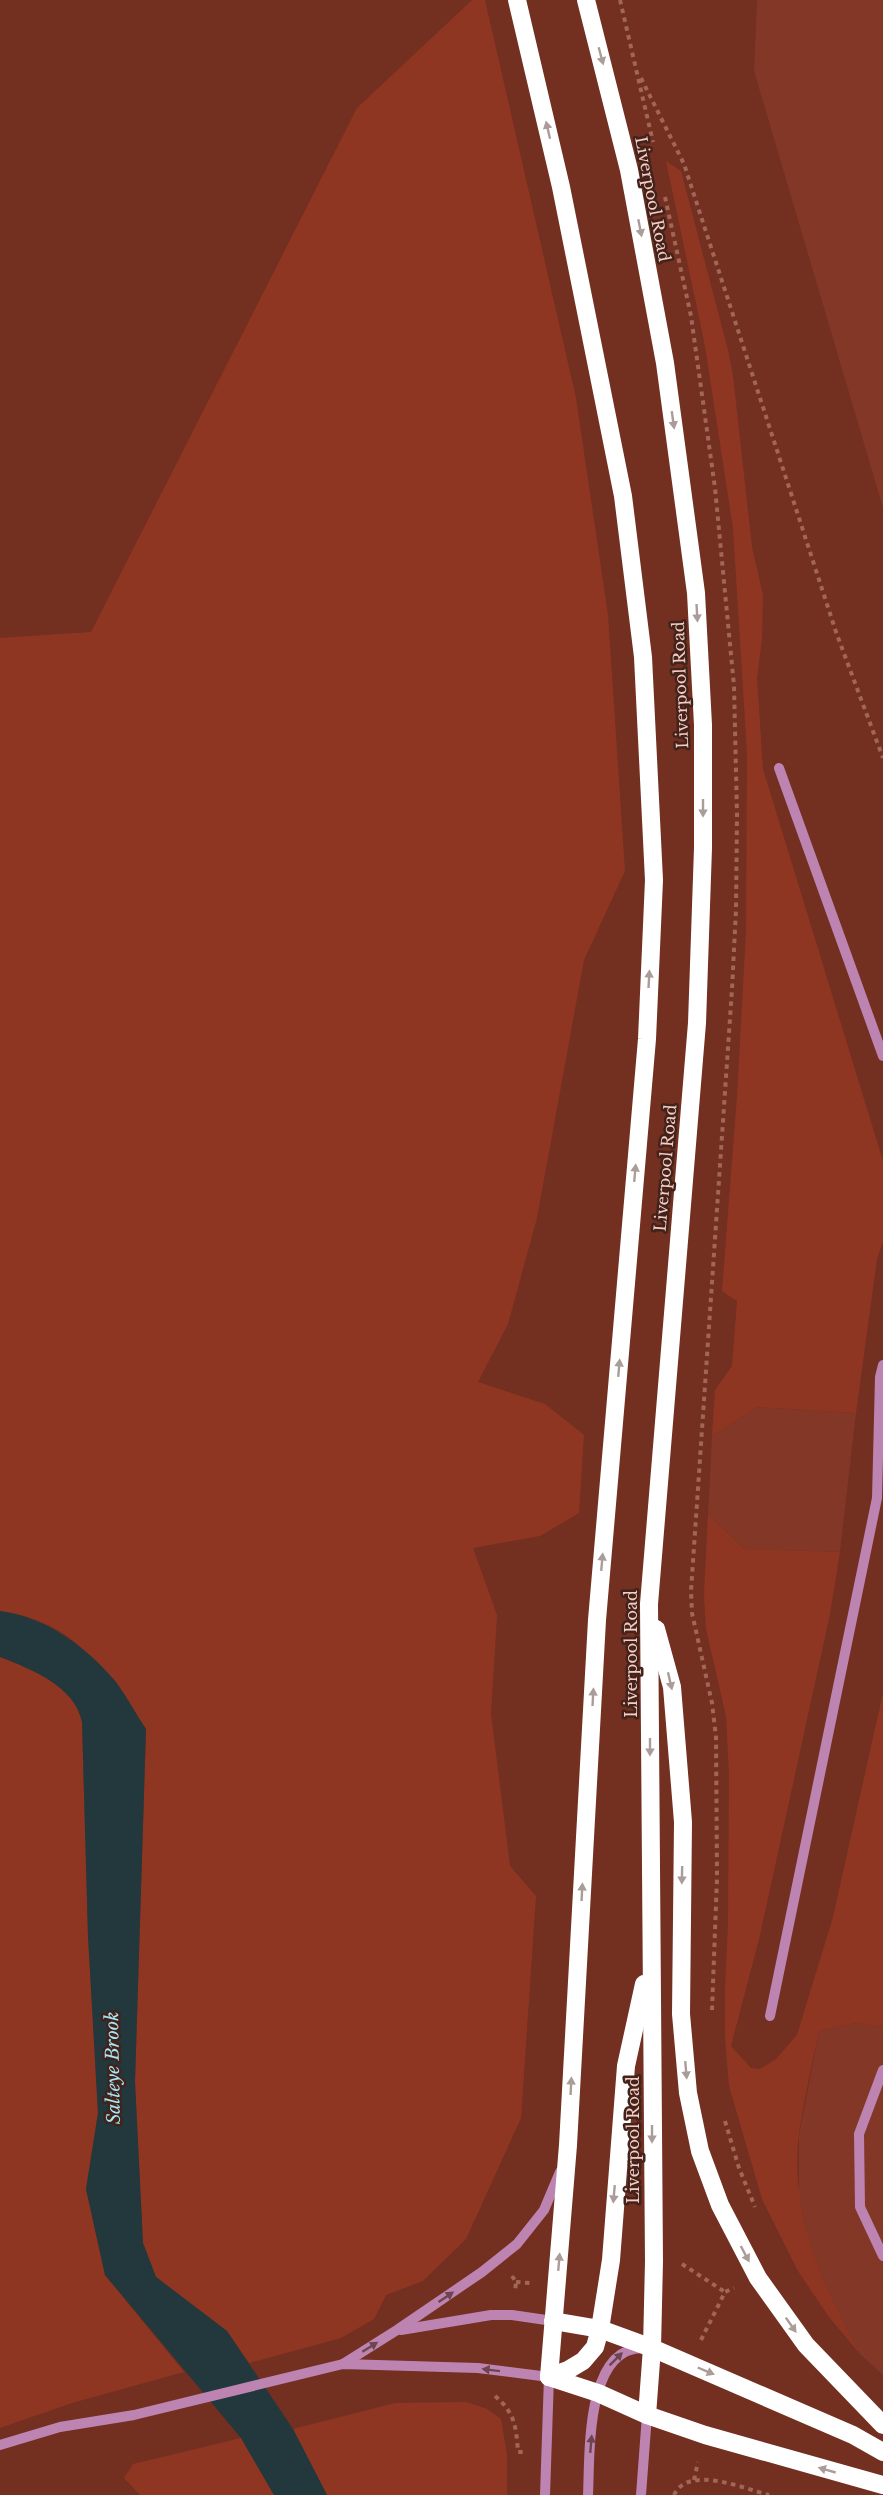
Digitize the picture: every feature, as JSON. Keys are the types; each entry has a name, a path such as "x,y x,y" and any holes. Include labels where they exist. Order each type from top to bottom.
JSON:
{"highway":[{"name":"Liverpool Road","path":"517,0 561,187 623,496 643,657 654,880 646,1051 597,1620 568,2145 549,2377"},
{"name":"Liverpool Road","path":"586,0 629,170 665,363 696,593 703,725 703,848 697,1023 649,1604 654,2261 652,2348 647,2415"},
{"path":"649,1604 672,1687 683,1822 681,2014 688,2093 700,2151 720,2205 758,2278 806,2345 883,2425"},
{"path":"549,2377 583,2361 595,2347 600,2329 611,2260 626,2066 651,1950"},
{"path":"553,2321 600,2329 652,2348 853,2435 883,2452"},
{"path":"549,2377 598,2393 647,2415 705,2435 883,2485"}],"street":[{"path":"779,768 883,1056"},
{"path":"770,2016 877,1498 880,1377 883,1365"},
{"path":"883,2070 859,2134 860,2207 883,2256"},
{"path":"343,2364 482,2272 518,2244 532,2229 544,2210 555,2187 568,2145"},
{"path":"397,2330 491,2315 512,2315 553,2321"},
{"path":"588,2495 593,2420 604,2374 622,2353 635,2348 652,2348"},
{"path":"0,2445 60,2427 134,2415 343,2364 478,2368 549,2377 545,2495"},
{"path":"641,2495 647,2415"}],"path":[{"path":"620,0 655,149"},
{"path":"638,72 684,164 836,632 883,758"},
{"path":"664,193 691,316 704,405 726,585 734,686 736,910 691,1591 692,1613 712,1703 716,1737 717,1878 711,2019"},
{"path":"723,2115 739,2168 757,2211"},
{"path":"674,2495 676,2490 685,2484 709,2478 769,2495"}],"shaded area":[{"path":"472,0 485,0 576,398 608,615 625,871 584,960 537,1218 508,1324 478,1382 545,1404 584,1435 579,1513 540,1536 473,1548 497,1615 491,1714 510,1866 536,1896 521,2118 466,2239 423,2281 386,2295 374,2319 341,2338 249,2363 227,2331 156,2277 143,2243 135,2082 146,1729 97,1666 71,1639 42,1622 0,1611 0,638 91,632 357,108"},
{"path":"757,0 883,0 883,508 754,71"},
{"path":"666,161 681,171 733,376 752,547 763,595 762,639 757,678 763,769 883,1161 883,1241 877,1259 856,1413 757,1407 712,1436 715,1390 732,1366 737,1301 722,1291 737,1096 746,931 747,753 733,528 705,346"},
{"path":"757,1407 856,1413 840,1552 744,1549 708,1514 712,1436"},
{"path":"708,1514 744,1549 840,1552 830,1614 760,1935 731,2046 751,2068 760,2069 776,2059 797,2035 833,1917 883,1693 883,2027 856,2023 819,2031 801,2121 797,2164 799,2193 812,2249 833,2302 860,2354 829,2317 798,2271 762,2199 729,2086 725,2038 725,1989 729,1774 726,1716 706,1629 704,1595"},
{"path":"0,1657 38,1673 61,1689 78,1709 82,1722 88,1936 98,2113 86,2189 105,2275 184,2372 72,2403 0,2428"},
{"path":"856,2023 883,2027 883,2375 860,2354 833,2304 810,2247 799,2197 799,2135 819,2031"},
{"path":"466,2402 487,2409 501,2419 507,2455 507,2495 327,2495 293,2429 395,2403"},
{"path":"241,2438 274,2495 140,2495 124,2478 133,2464"}],"water":[{"name":"Salteye Brook","path":"0,1611 17,1614 49,1627 79,1646 116,1682 146,1729 135,2082 143,2243 156,2277 227,2331 293,2429 327,2495 274,2495 241,2438 105,2275 86,2189 98,2113 88,1936 82,1722 71,1698 50,1680 0,1657"}]}
